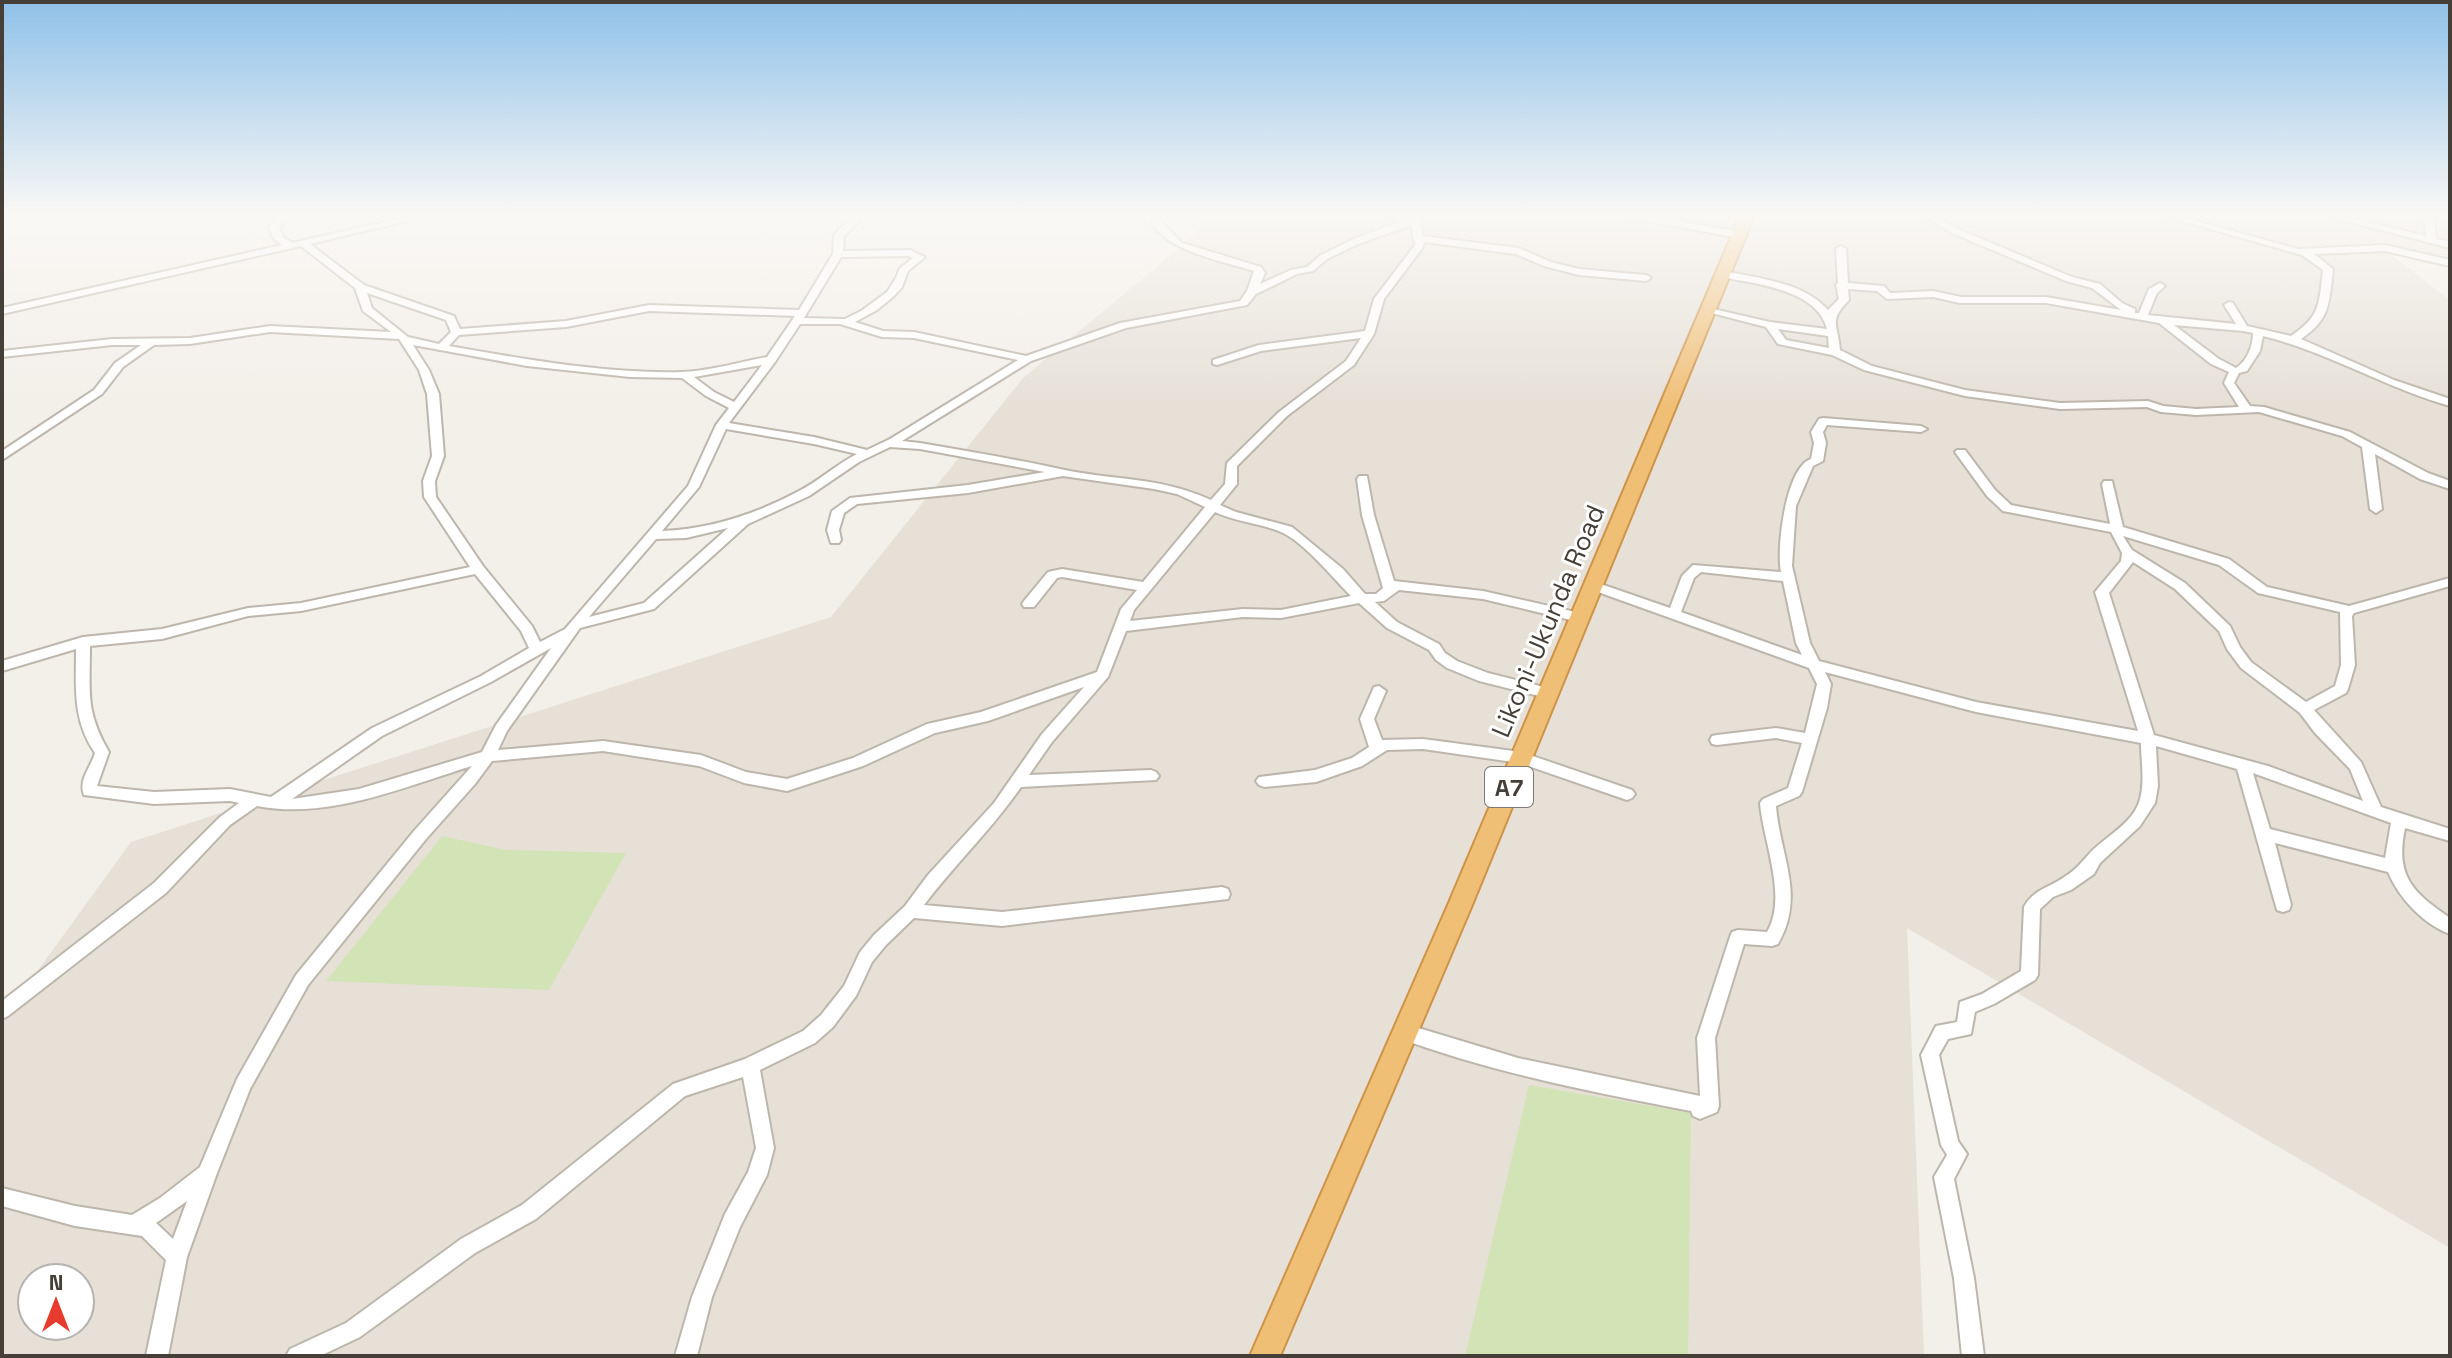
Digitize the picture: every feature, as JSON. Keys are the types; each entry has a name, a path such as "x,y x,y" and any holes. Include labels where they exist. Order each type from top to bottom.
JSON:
{"highway":[{"name":"Likoni-Ukunda Road","path":"1265,1356 1405,1032 1721,279"}],"street":[{"path":"2,311 140,279"},
{"path":"348,279 360,287 450,318 456,332"},
{"path":"157,1356 177,1257 207,1173 243,1085 302,980 488,756 501,729 573,628 693,487 722,425 771,360 822,279"},
{"path":"847,322 866,313 902,279"},
{"path":"650,535 698,532 744,521 805,493 1027,359 1124,325 1243,303 1257,279"},
{"path":"1252,292 1279,279"},
{"path":"297,1356 353,1330 468,1246 529,1212 679,1090 750,1066 809,1037 827,1021 850,991 866,957 911,911 1020,781 1047,738 1103,674 1128,609 1231,482 1231,465 1283,414 1350,363 1369,334 1379,299 1394,279"},
{"path":"1746,279 1791,290 1822,310 1831,327"},
{"path":"1835,352 1831,327 1833,309 1844,300 1841,279"},
{"path":"2070,279 2096,286 2121,308 2158,320 2179,331 2218,366 2235,371 2243,369 2250,359 2259,341 2258,332"},
{"path":"2293,340 2325,311 2327,279"},
{"path":"1841,285 1880,288 1886,296 1949,294 1960,300 2046,300 2145,315"},
{"path":"2145,315 2153,291 2160,286"},
{"path":"360,287 367,309 404,338 433,394 438,456 429,481 430,497 478,569 527,629 537,650"},
{"path":"2229,305 2243,328"},
{"path":"441,347 456,332 566,324 649,308 847,322 882,334 914,335 1027,359"},
{"path":"1709,311 1770,325 1831,327"},
{"path":"2158,320 2243,328 2293,340 2390,382 2450,403"},
{"path":"1770,325 1782,342 1835,352 1868,368 1965,393 2087,407 2148,404 2161,409 2196,412 2242,412 2246,408"},
{"path":"2,354 112,342 199,340 270,329 404,338 444,350 630,374 685,375 771,360"},
{"path":"1217,362 1259,348 1369,334"},
{"path":"2,456 98,392 119,365 150,343"},
{"path":"2235,371 2229,383 2246,408 2346,434 2424,476 2450,482"},
{"path":"685,375 710,394 736,407"},
{"path":"1405,1032 1455,1051 1705,1108 1706,1038 1738,937 1772,939 1783,924 1780,876 1768,803 1794,792 1820,708 1824,684 1803,643 1786,566 1790,506 1808,464 1817,461 1820,443 1817,432 1822,422 1921,429"},
{"path":"722,425 792,439 829,442 868,454"},
{"path":"887,444 920,446 1154,485 1181,491 1212,507 1288,530 1338,572 1361,598 1392,625 1434,647 1437,655 1462,670 1547,693"},
{"path":"2368,447 2376,509"},
{"path":"1961,452 2003,507 2115,529 2224,562 2263,590 2349,610 2450,582"},
{"path":"835,540 833,530 838,511 849,502 956,491 1063,472"},
{"path":"1363,479 1368,515 1390,589"},
{"path":"2108,484 2116,517 2115,529 2128,553 2180,586 2225,629 2246,665 2305,709 2356,766 2375,811"},
{"path":"274,803 377,732 537,650 573,628 649,606 744,521"},
{"path":"1973,1356 1967,1293 1944,1177 1958,1154 1950,1145 1930,1055 1942,1032 1965,1028 1966,1007 1988,999 2029,975 2032,907 2047,892 2065,885 2088,869 2094,859 2135,822 2147,803 2150,786 2148,739 2103,594 2104,586 2127,562 2128,553"},
{"path":"1674,614 1688,576 1698,568 1789,577"},
{"path":"2,666 83,642 162,634 248,612 301,607 478,569"},
{"path":"1029,604 1053,575 1062,573 1145,587"},
{"path":"1121,627 1243,613 1281,614 1361,598 1379,598 1396,585 1448,589 1579,617"},
{"path":"1592,585 1816,665 1976,707 2148,739 2244,765 2450,835"},
{"path":"2305,709 2341,689 2348,665 2345,615 2349,610"},
{"path":"83,642 84,723 89,737 102,752 101,762 87,789 96,793 154,798 215,794 302,804 342,799 488,756 613,746 713,763 744,777 787,785 858,762 932,728 983,717 1103,674"},
{"path":"1377,748 1367,719 1379,691"},
{"path":"1717,740 1776,733 1808,739"},
{"path":"1264,781 1316,776 1357,762 1377,748 1423,744 1521,758 1627,794"},
{"path":"2244,765 2248,788 2278,870 2283,905"},
{"path":"1020,781 1151,776"},
{"path":"2,1011 160,888 225,821 254,800"},
{"path":"2399,820 2393,853 2394,867 2400,880 2425,909 2450,927"},
{"path":"2265,834 2394,867"},
{"path":"911,911 1002,919 1222,894"},
{"path":"686,1356 702,1297 732,1221 757,1175 765,1148 750,1066"},
{"path":"136,1224 167,1205 207,1173"},
{"path":"2,1197 75,1216 136,1224 155,1233 177,1257"}],"shaded area":[{"path":"1142,279 2423,279 2450,300 2450,1248 1907,928 1924,1356 2,1356 2,1020 131,842 831,617 1023,378"}],"green space":[{"path":"442,836 506,850 626,853 549,990 326,981"},
{"path":"1529,1085 1691,1113 1688,1356 1465,1356"}]}
